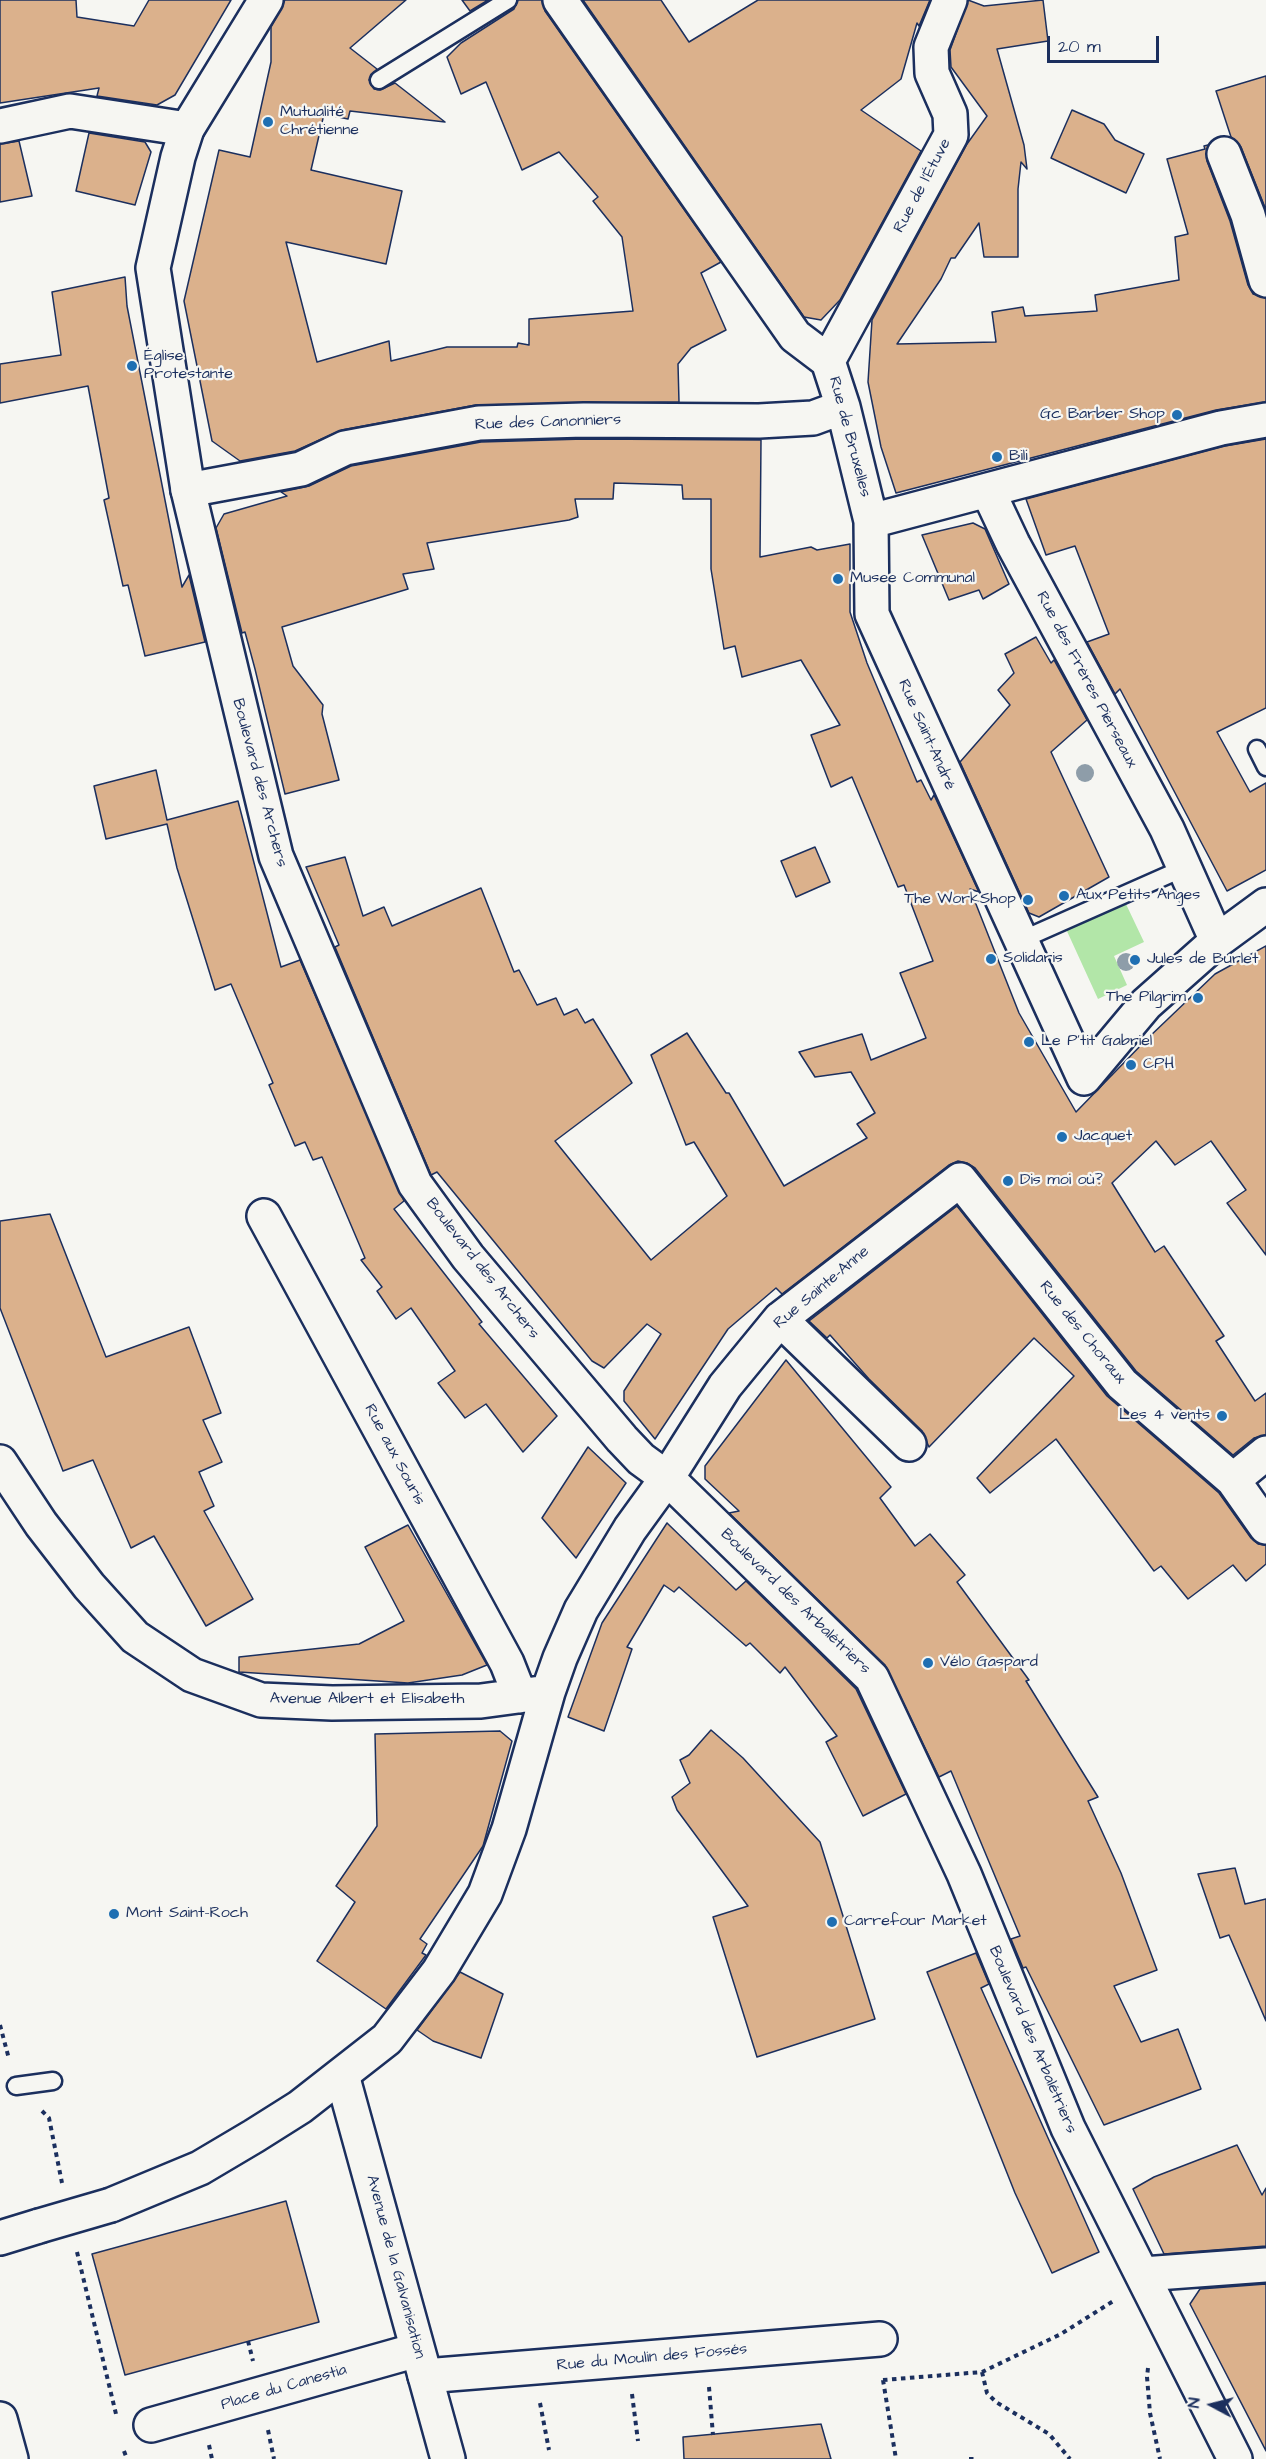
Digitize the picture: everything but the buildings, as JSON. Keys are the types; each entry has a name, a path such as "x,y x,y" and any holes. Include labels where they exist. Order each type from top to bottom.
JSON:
{"street":[{"name":"Boulevard des Archers","path":"266,0 187,129 178,157 153,268 188,490 276,856 415,1184 468,1257 622,1439 641,1459 668,1478"},
{"name":"Rue de Bruxelles","path":"560,0 795,336 828,361 843,407 871,520 1221,428 1266,420"},
{"name":"Rue de l'Étuve","path":"828,361 951,135 950,114 932,73 931,47 942,6"},
{"path":"0,126 70,111 187,129"},
{"path":"1224,154 1248,215 1266,280"},
{"name":"Rue des Canonniers","path":"188,490 301,469 345,448 479,423 584,420 759,421 813,418 843,407"},
{"name":"Rue des Frères Pierseaux","path":"988,491 1013,544 1167,829 1217,941"},
{"name":"Rue Saint-André","path":"871,520 872,614 1019,941 1084,1078 1146,1004 1217,941"},
{"path":"1217,941 1266,905"},
{"name":"Rue Sainte-Anne","path":"2,2240 39,2226 111,2205 200,2168 300,2107 387,2039 439,1971 485,1894 509,1828 534,1694 585,1602 630,1529 668,1478 725,1386 780,1319 960,1180"},
{"name":"Rue des Choraux","path":"960,1180 1122,1384 1233,1480 1266,1527"},
{"name":"Rue aux Souris","path":"264,1216 507,1663 534,1694"},
{"path":"780,1319 909,1444"},
{"path":"1233,1480 1266,1453"},
{"name":"Avenue Albert et Elisabeth","path":"0,1462 41,1524 89,1586 135,1637 192,1675 261,1700 378,1703 481,1701 534,1694"},
{"name":"Boulevard des Arbalétriers","path":"668,1478 872,1678 964,1874 1068,2128 1235,2459"},
{"name":"Avenue de la Galvanisation","path":"342,2074 448,2459"},
{"path":"1145,2277 1266,2265"},
{"name":"Rue du Moulin des Fossés","path":"421,2363 534,2367 880,2339"},
{"name":"Place du Canestia","path":"151,2425 421,2363"},
{"path":"0,2419 11,2459"}],"lane":[{"path":"379,80 508,0"},
{"path":"1257,749 1266,766"},
{"path":"1019,941 1184,868"},
{"path":"16,2086 52,2081"}],"path":[{"path":"0,2025 16,2086 49,2118 62,2184"},
{"path":"76,2249 118,2424"},
{"path":"883,2380 982,2372 1062,2334 1145,2277"},
{"path":"1161,2459 1150,2413 1147,2378 1151,2354 1170,2330"},
{"path":"880,2339 883,2380 896,2459"},
{"path":"705,2354 713,2434"},
{"path":"628,2360 638,2441"},
{"path":"534,2367 549,2450"},
{"path":"982,2372 987,2393 996,2402 1049,2434 1070,2459"},
{"path":"123,2442 126,2459"},
{"path":"969,2459 975,2459"}],"green space":[{"path":"1125,902 1144,942 1114,956 1127,985 1098,999 1066,929"}],"place":[{"name":"Mutualité Chrétienne","path":"268,122"},
{"name":"Église Protestante","path":"132,366"},
{"name":"Gc Barber Shop","path":"1177,415"},
{"name":"Bili","path":"997,457"},
{"name":"Musee Communal","path":"838,579"},
{"name":"Aux Petits Anges","path":"1064,896"},
{"name":"The WorkShop","path":"1028,900"},
{"name":"Solidaris","path":"991,959"},
{"name":"Jules de Burlet","path":"1135,960"},
{"name":"The Pilgrim","path":"1198,998"},
{"name":"Le P'tit Gabriel","path":"1029,1042"},
{"name":"CPH","path":"1131,1065"},
{"name":"Jacquet","path":"1062,1137"},
{"name":"Dis moi où?","path":"1008,1181"},
{"name":"Les 4 vents","path":"1222,1416"},
{"name":"Vélo Gaspard","path":"928,1663"},
{"name":"Mont Saint-Roch","path":"114,1914"},
{"name":"Carrefour Market","path":"832,1922"}]}
